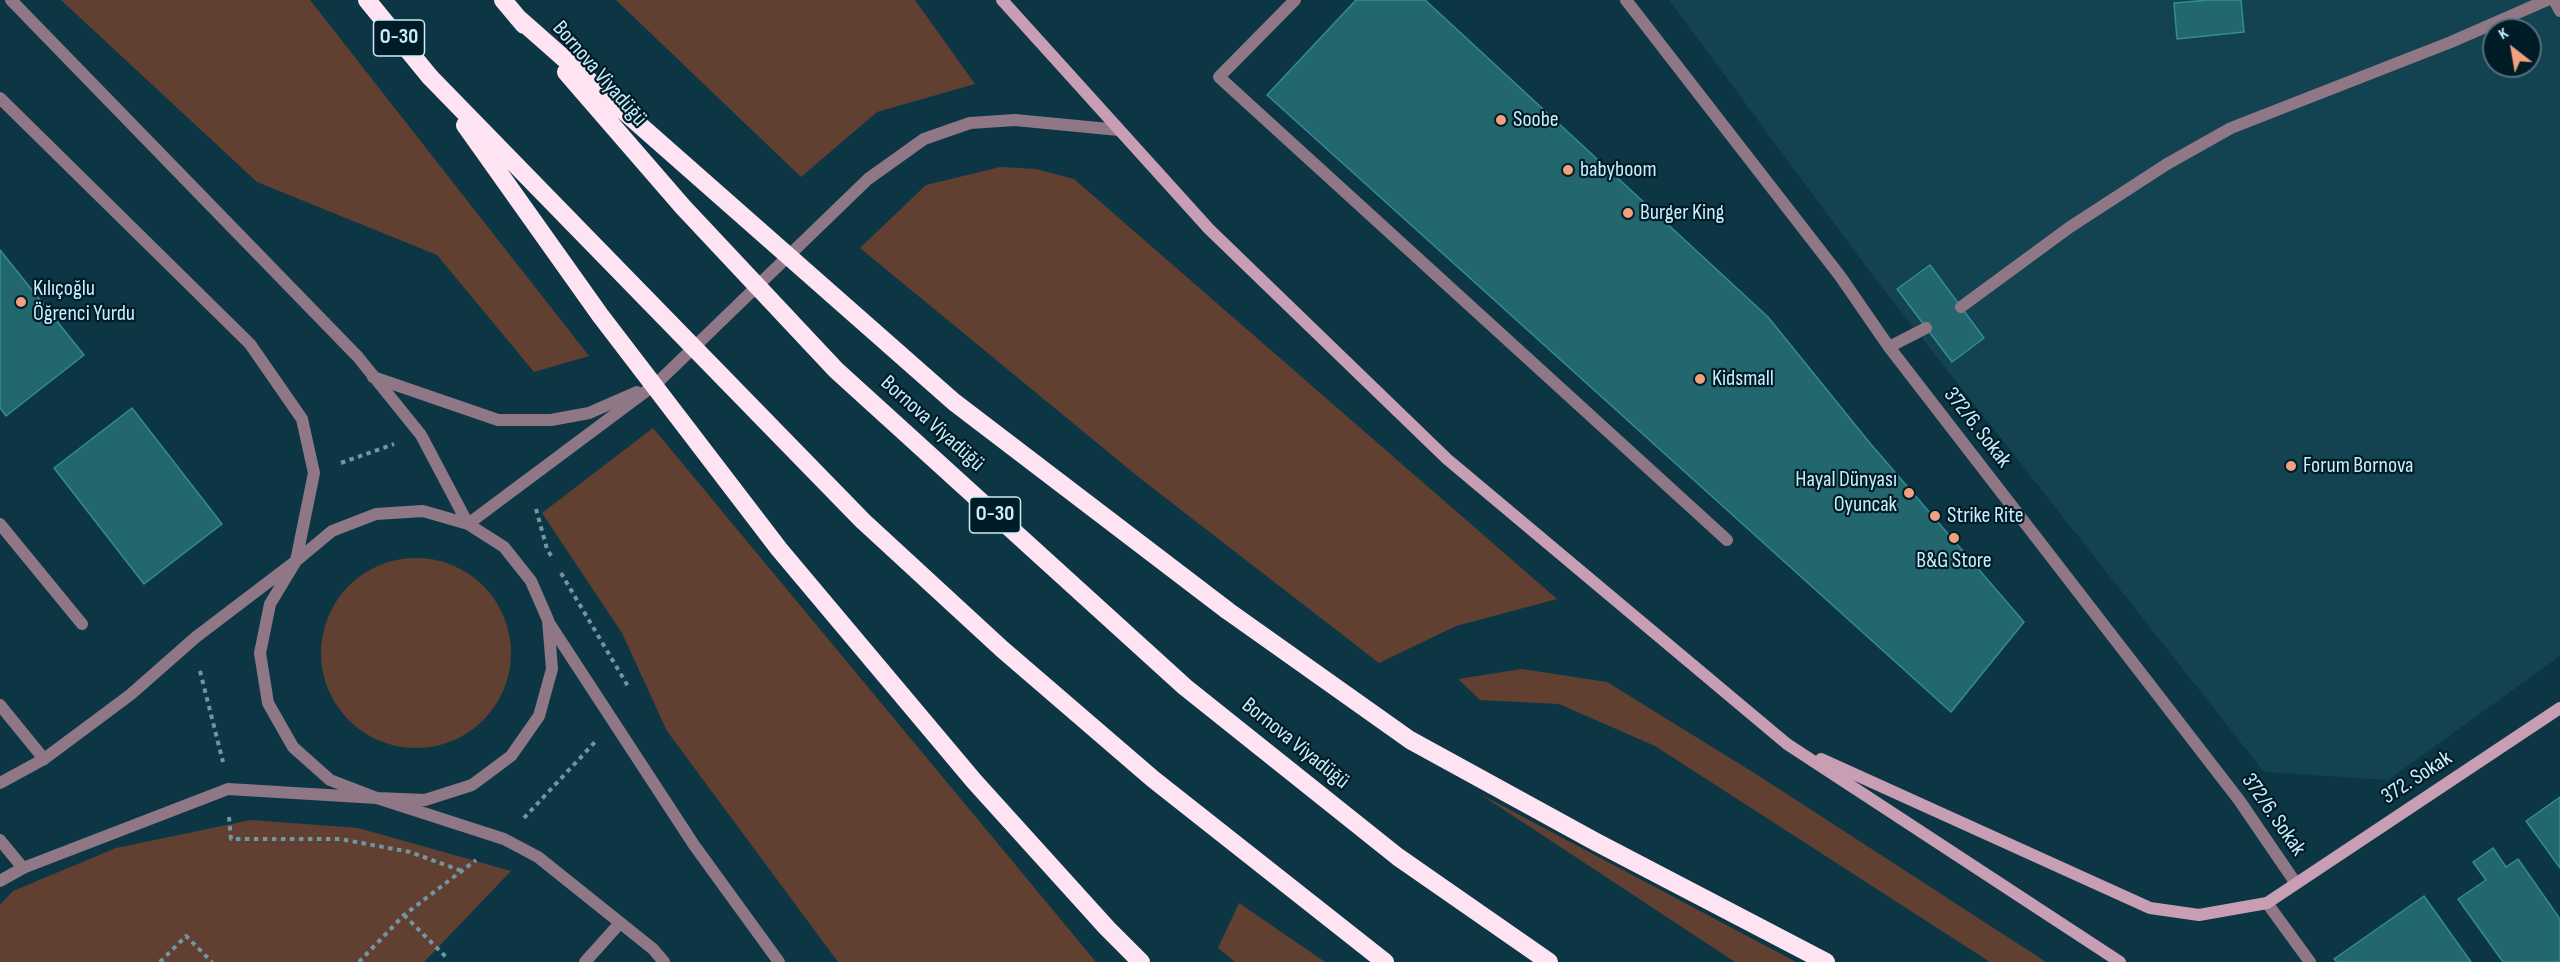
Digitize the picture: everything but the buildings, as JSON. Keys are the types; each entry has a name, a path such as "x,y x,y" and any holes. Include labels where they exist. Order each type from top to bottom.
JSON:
{"highway":[{"name":"O-30","path":"367,0 430,77 863,521 1002,649 1153,779 1385,962"},
{"name":"Bornova Viyadüğü","path":"503,0 683,207 836,370 1185,687 1398,857 1549,962"},
{"path":"517,17 954,402 1227,611 1410,740 1596,842 1826,962"},
{"path":"430,77 600,315 779,549 974,781 1107,928 1141,962"}],"main road":[{"path":"1002,0 1209,229 1447,459 1787,744 2120,962"},
{"name":"372. Sokak","path":"2267,903 2295,882 2560,708"},
{"path":"1787,744 2150,908 2199,915 2267,903"}],"street":[{"path":"11,0 358,357 421,435 468,524"},
{"path":"1295,0 1219,76 1728,540"},
{"name":"372/6. Sokak","path":"1626,0 1840,276 1888,348 2239,800 2295,882"},
{"path":"1961,307 2070,227 2167,164 2231,128 2451,42 2547,0"},
{"path":"2553,0 2560,11"},
{"path":"0,98 250,344 302,419 314,473 296,561 270,604 260,653 268,703 293,747 330,780 377,798 504,839 538,857 664,962"},
{"path":"468,524 657,383 868,179 924,139 970,123 1015,120 1119,130"},
{"path":"1888,348 1926,328"},
{"path":"373,377 498,420 551,420 589,413 657,383"},
{"path":"0,783 44,759 130,694 196,637 332,531 376,514 423,511 468,524 504,547 531,581 548,620 613,723 694,844 779,962"},
{"path":"0,524 82,624"},
{"path":"0,881 23,868 228,789 425,800 472,785 511,756 539,716 552,669 548,620"},
{"path":"0,705 44,759"},
{"path":"0,840 23,868"},
{"path":"2267,903 2310,962"},
{"path":"585,962 620,923"}],"path":[{"path":"314,473 421,435"},
{"path":"359,962 404,915 504,839 636,701 547,549 527,481"},
{"path":"196,637 200,672 228,789 231,839 340,839 410,852 462,871"},
{"path":"404,915 448,959"},
{"path":"160,962 186,936 213,962"}],"shaded area":[{"path":"61,0 310,0 589,356 534,372 437,255 257,182"},
{"path":"616,0 915,0 975,84 877,112 801,177"},
{"name":"Forum Bornova","path":"1669,0 2560,0 2560,656 2388,780 2264,772 1873,276"},
{"path":"1000,167 1036,169 1074,179 1557,599 1456,626 1379,663 1141,479 860,248 926,185"},
{"path":"653,428 1096,962 838,962 667,731 622,633 542,513"},
{"path":"425,558 435,559 461,569 477,579 490,592 504,616 510,634 510,672 504,690 490,714 477,727 453,741 435,747 407,748 397,747 371,737 355,727 342,714 328,690 322,672 321,644 322,634 332,608 342,592 355,579 379,565 397,559"},
{"path":"1522,669 1607,682 1759,776 2046,962 1990,962 1655,746 1559,704 1480,700 1458,679"},
{"path":"1480,794 1796,962 1735,962"},
{"path":"251,820 358,828 511,871 424,962 0,962 0,905 13,891 116,848"},
{"path":"1239,903 1325,962 1235,962 1218,948"}],"place":[{"name":"Soobe","path":"1501,120"},
{"name":"babyboom","path":"1568,170"},
{"name":"Burger King","path":"1628,213"},
{"name":"Kılıçoğlu Öğrenci Yurdu","path":"21,302"},
{"name":"Kidsmall","path":"1700,379"},
{"name":"Forum Bornova","path":"2291,466"},
{"name":"Hayal Dünyası Oyuncak","path":"1909,493"},
{"name":"Strike Rite","path":"1935,516"},
{"name":"B&G Store","path":"1954,538"}]}
